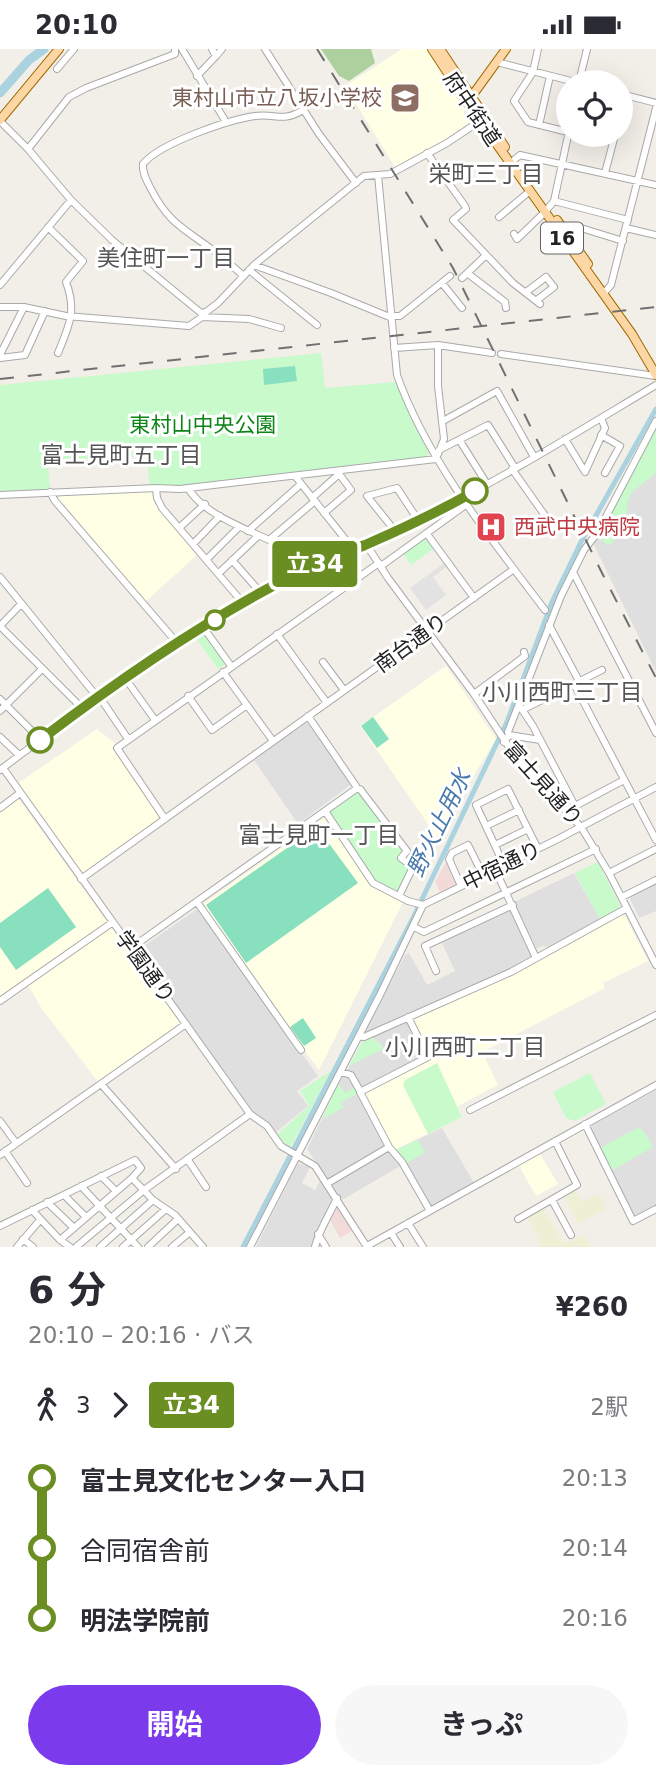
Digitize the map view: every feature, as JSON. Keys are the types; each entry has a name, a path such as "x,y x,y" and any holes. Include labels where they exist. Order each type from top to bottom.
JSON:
{"main road":[{"path":"0,121 59,49"},
{"name":"府中街道","path":"432,49 530,191 549,207"},
{"name":"府中街道","path":"440,49 469,100"},
{"path":"469,100 506,49"},
{"name":"府中街道","path":"483,120 549,207 632,334 656,376"},
{"name":"府中街道","path":"605,293 636,332 656,365"}],"street":[{"path":"57,69 74,49"},
{"path":"27,149 69,97 175,54 175,49"},
{"path":"182,49 226,122"},
{"path":"197,76 214,52 222,49"},
{"path":"265,49 303,110 356,183"},
{"path":"538,49 533,72 514,101 528,123 556,129"},
{"path":"581,70 587,49"},
{"path":"497,62 556,77"},
{"path":"539,125 550,76"},
{"path":"605,293 611,285 623,241 656,106 633,98"},
{"path":"244,276 213,249 171,219 156,198 142,167 147,159 226,122 259,116 288,118 303,110"},
{"path":"0,307 24,307 72,316 189,326 218,303 251,268 364,176 390,174 483,120"},
{"path":"0,121 71,200 112,240 202,315 249,319 281,328"},
{"path":"514,235 517,239 549,207 566,147"},
{"path":"605,173 612,147"},
{"path":"427,153 465,206 466,209 453,220 485,255 513,283 539,302 554,287"},
{"path":"514,160 520,155 562,162 656,185"},
{"path":"378,175 394,348 402,391 436,459 545,610"},
{"path":"499,217 530,191"},
{"path":"0,285 71,200"},
{"path":"549,207 627,224 656,235"},
{"path":"48,227 83,261 66,282 70,292 72,316 58,353"},
{"path":"581,228 623,241"},
{"path":"485,255 464,275 505,302 506,308"},
{"path":"251,268 331,293 393,319 450,276"},
{"path":"251,268 317,325"},
{"path":"526,292 546,277 559,294"},
{"path":"442,283 461,308"},
{"path":"0,357 24,307"},
{"path":"0,357 25,355 45,311"},
{"path":"394,348 438,345 492,353"},
{"path":"436,459 444,439 438,386 438,345"},
{"path":"501,354 656,376"},
{"path":"166,819 117,748 277,634 426,534 487,484 656,385"},
{"path":"443,421 497,391 534,457"},
{"path":"565,439 585,473 605,428 601,418"},
{"path":"509,735 549,625 583,550 598,532 656,421"},
{"path":"439,450 488,425 553,527"},
{"path":"601,435 620,446 605,473"},
{"path":"460,441 487,484"},
{"path":"0,495 188,488 338,473 436,459"},
{"path":"269,540 338,473"},
{"path":"324,513 351,491 338,473"},
{"path":"295,476 353,549"},
{"path":"248,531 302,484"},
{"path":"156,488 162,508 243,603"},
{"path":"188,488 191,494 220,516 269,540 310,566"},
{"path":"395,531 366,496 397,488 418,520"},
{"path":"50,492 178,644"},
{"path":"1,769 125,678 243,603 310,566 465,501"},
{"path":"179,528 205,504"},
{"path":"193,544 220,516"},
{"path":"206,559 239,527"},
{"path":"426,534 474,598"},
{"path":"219,573 258,536"},
{"name":"富士見通り","path":"366,544 474,694 502,739 522,765 581,827 596,849 656,965"},
{"path":"232,560 261,593"},
{"name":"南台通り","path":"81,879 514,569"},
{"path":"573,572 656,733"},
{"path":"0,577 99,696 128,739"},
{"path":"21,604 0,626 82,708"},
{"path":"549,625 656,840"},
{"path":"203,627 231,666"},
{"path":"277,634 327,703"},
{"path":"474,694 525,656 524,652"},
{"path":"323,662 344,691"},
{"path":"0,711 42,669"},
{"path":"520,708 602,670"},
{"path":"223,672 273,741"},
{"path":"125,678 155,720"},
{"path":"188,697 212,730 247,705"},
{"path":"0,699 40,740"},
{"path":"520,708 575,806 624,780"},
{"path":"308,716 356,789"},
{"path":"502,739 509,735 540,740"},
{"path":"0,737 19,755"},
{"name":"学園通り","path":"1,769 250,1114 267,1126 286,1150 312,1163 338,1198 367,1247"},
{"name":"中宿通り","path":"420,905 538,849 656,787"},
{"path":"131,948 356,789"},
{"path":"356,789 360,789 407,851 401,858 414,867 399,897"},
{"path":"504,865 476,805 508,789 538,849"},
{"path":"0,808 20,793"},
{"path":"486,826 519,810"},
{"path":"250,1247 295,1154 341,1072 414,927 420,905 373,883 325,811"},
{"path":"495,845 528,829"},
{"path":"461,886 449,859 452,853 468,845 483,875"},
{"path":"414,927 424,932 596,849"},
{"path":"609,873 656,849"},
{"path":"495,869 536,958"},
{"path":"622,897 656,880"},
{"path":"197,902 301,1050"},
{"path":"436,971 425,946 513,905"},
{"path":"359,1035 364,1037 512,971 627,908"},
{"path":"0,1002 113,922"},
{"path":"470,1110 656,1015"},
{"path":"360,1091 428,1057 408,1017"},
{"path":"27,1183 3,1153 187,1024"},
{"path":"341,1072 351,1075 389,1147 402,1162 430,1211"},
{"path":"101,1084 176,1168"},
{"path":"367,1247 656,1085"},
{"path":"76,1247 144,1190 250,1114"},
{"path":"0,1121 16,1143"},
{"path":"585,1125 633,1221 656,1209"},
{"path":"518,1219 577,1185 555,1141"},
{"path":"328,1183 389,1147"},
{"path":"0,1226 135,1160 141,1168 132,1178 60,1240"},
{"path":"188,1160 206,1187"},
{"path":"101,1176 116,1191"},
{"path":"132,1178 153,1200 178,1219 201,1247"},
{"path":"81,1186 138,1247"},
{"path":"64,1195 86,1217"},
{"path":"315,1247 318,1234 338,1198"},
{"path":"100,1247 153,1200"},
{"path":"552,1200 571,1235"},
{"path":"47,1202 74,1228"},
{"path":"123,1247 166,1209"},
{"path":"32,1210 69,1247"},
{"path":"47,1227 61,1215"},
{"path":"148,1247 178,1219"},
{"path":"17,1247 40,1220"},
{"path":"408,1223 423,1247"},
{"path":"172,1247 190,1232"},
{"path":"391,1233 400,1247"},
{"path":"318,1234 326,1247"},
{"path":"23,1239 33,1247"}],"shaded area":[{"name":"東村山市立八坂小学校","path":"402,49 428,49 465,109 464,114 470,122 445,140 395,167 345,86"},
{"path":"656,427 656,672 593,543"},
{"path":"150,491 166,518 198,554 144,603 57,499 63,493"},
{"path":"447,561 449,565 433,577 446,595 426,610 410,588"},
{"path":"446,666 496,739 435,839 426,821 360,726"},
{"path":"307,722 352,784 298,824 254,760"},
{"path":"97,729 116,744 113,749 159,819 82,876 17,784"},
{"path":"18,798 107,922 0,999 0,811"},
{"path":"325,817 372,886 403,902 319,1070 202,905"},
{"path":"447,860 459,884 441,894 435,882"},
{"path":"574,873 600,919 548,947 537,949 514,902"},
{"path":"656,883 656,911 639,918 631,896"},
{"path":"509,908 512,909 532,956 503,972 368,1032 366,1030 405,955 409,953 427,985 455,971 441,941"},
{"path":"197,909 318,1076 297,1091 308,1106 275,1133 267,1122 252,1111 137,951"},
{"path":"621,915 625,916 648,961 603,983 605,988 482,1052 498,1085 458,1106 462,1117 394,1150 363,1093 430,1058 413,1018 509,975"},
{"path":"110,926 180,1022 179,1026 99,1083 42,1009 28,985"},
{"path":"406,1021 423,1057 359,1089 346,1073 362,1042"},
{"path":"344,1074 350,1076 402,1165 342,1200 307,1149"},
{"path":"656,1090 656,1205 636,1215 633,1214 590,1128"},
{"path":"442,1128 474,1183 430,1207 394,1151"},
{"path":"540,1154 558,1184 536,1196 519,1166"},
{"path":"298,1163 310,1167 302,1183 315,1190 321,1179 334,1198 314,1247 256,1247"},
{"path":"574,1189 582,1201 599,1194 607,1208 578,1224 564,1195"},
{"path":"337,1205 354,1230 340,1238 330,1220"},
{"path":"542,1207 564,1244 584,1235 591,1247 537,1247 542,1244 526,1216"}],"green space":[{"path":"321,49 371,49 375,63 349,81 339,76"},
{"name":"東村山中央公園","path":"321,353 325,388 395,382 429,453 426,458 177,487 150,485 146,456 48,462 50,489 0,493 0,385"},
{"path":"295,366 297,381 264,385 263,369"},
{"path":"656,426 656,473 632,492 628,500 625,528 607,545 599,537"},
{"path":"427,534 436,547 411,565 402,552"},
{"path":"203,631 226,664 218,669 195,637"},
{"path":"373,717 389,739 377,748 361,726"},
{"path":"360,792 404,850 399,858 411,868 399,893 374,880 329,813"},
{"path":"317,827 358,883 246,963 206,905"},
{"path":"598,862 620,905 619,909 600,919 575,873"},
{"path":"48,888 76,927 16,970 0,947 0,923"},
{"path":"303,1018 316,1038 304,1046 290,1027"},
{"path":"373,1037 383,1049 349,1066 362,1042"},
{"path":"437,1063 462,1117 428,1134 403,1085 405,1080"},
{"path":"331,1071 290,1148 277,1135 309,1106 300,1091"},
{"path":"590,1073 606,1104 575,1121 566,1118 553,1092"},
{"path":"338,1084 345,1093 355,1087 358,1093 341,1103 344,1107 322,1120"},
{"path":"637,1128 643,1130 653,1147 611,1171 600,1148"},
{"path":"418,1140 425,1152 407,1163 394,1151"}],"waterway":[{"path":"0,93 29,60 44,49"},
{"name":"野火止用水","path":"243,1247 413,918 507,722 552,602 581,542 656,409"}],"railway":[{"path":"317,49 453,268 656,678"},
{"path":"0,379 656,307"}],"bus line":[{"name":"立34","path":"40,740 160,655 276,584 310,566 418,520 475,491"}],"place":[{"name":"東村山市立八坂小学校","path":"405,98"},
{"name":"西武中央病院","path":"491,527"}],"district":[{"name":"栄町三丁目","path":"486,174"},
{"name":"美住町一丁目","path":"166,258"},
{"name":"富士見町五丁目","path":"121,455"},
{"name":"小川西町三丁目","path":"562,692"},
{"name":"富士見町一丁目","path":"319,835"},
{"name":"小川西町二丁目","path":"465,1047"}]}
